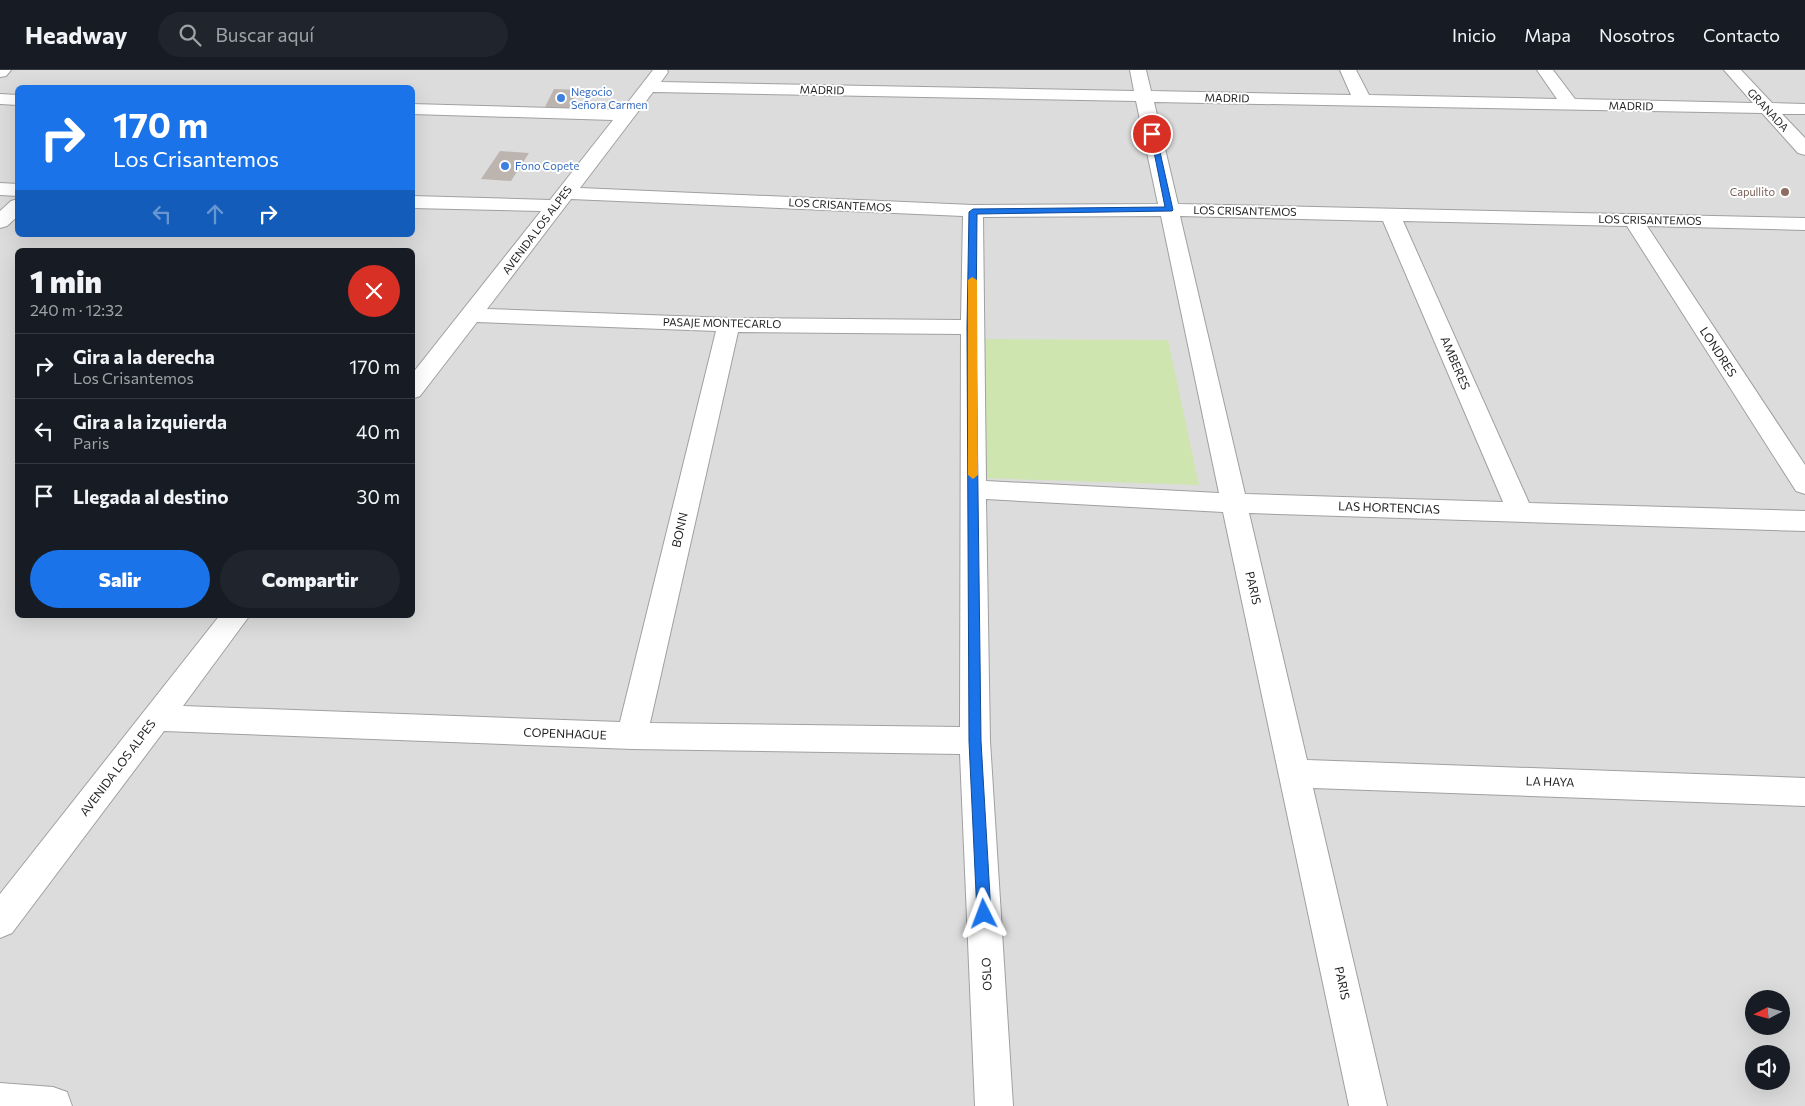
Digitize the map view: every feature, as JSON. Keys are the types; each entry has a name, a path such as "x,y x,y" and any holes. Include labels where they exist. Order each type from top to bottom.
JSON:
{"street":[{"name":"AVENIDA LOS ALPES","path":"415,387 661,70"},
{"name":"PARIS","path":"1138,70 1296,773 1368,1106"},
{"path":"1348,70 1362,100"},
{"path":"1545,70 1569,104"},
{"name":"GRANADA","path":"1732,70 1805,149"},
{"name":"MADRID","path":"648,86 1805,109"},
{"path":"0,99 15,100"},
{"path":"415,110 626,115"},
{"path":"0,189 15,190"},
{"name":"LOS CRISANTEMOS","path":"415,202 560,199 973,212 1169,210 1805,224"},
{"path":"0,222 15,209"},
{"name":"OSLO","path":"973,212 975,741 994,1106"},
{"name":"AMBERES","path":"1390,214 1520,512"},
{"name":"LONDRES","path":"1632,219 1805,485"},
{"name":"PASAJE MONTECARLO","path":"472,315 728,324 972,327"},
{"name":"BONN","path":"632,736 728,324"},
{"name":"LAS HORTENCIAS","path":"973,489 1234,503 1805,521"},
{"name":"AVENIDA LOS ALPES","path":"0,921 234,618"},
{"name":"COPENHAGUE","path":"155,718 632,736 975,741"},
{"name":"LA HAYA","path":"1296,773 1805,792"},
{"path":"0,1102 53,1106"}],"shaded area":[{"path":"0,70 1805,70 1805,1106 0,1106"}],"green space":[{"path":"977,339 1168,340 1199,485 980,478"}],"building":[{"name":"Negocio Señora Carmen","path":"554,89 578,90 569,108 545,107"},
{"name":"Fono Copete","path":"500,151 529,153 511,181 481,179"}],"slow traffic":[{"path":"972,280 973,475"}],"place":[{"name":"Negocio Señora Carmen","path":"561,98"},
{"name":"Fono Copete","path":"505,166"},
{"name":"Capullito","path":"1785,192"}],"route":[{"path":"984,914 975,741 973,212 1169,210 1152,134"}]}
